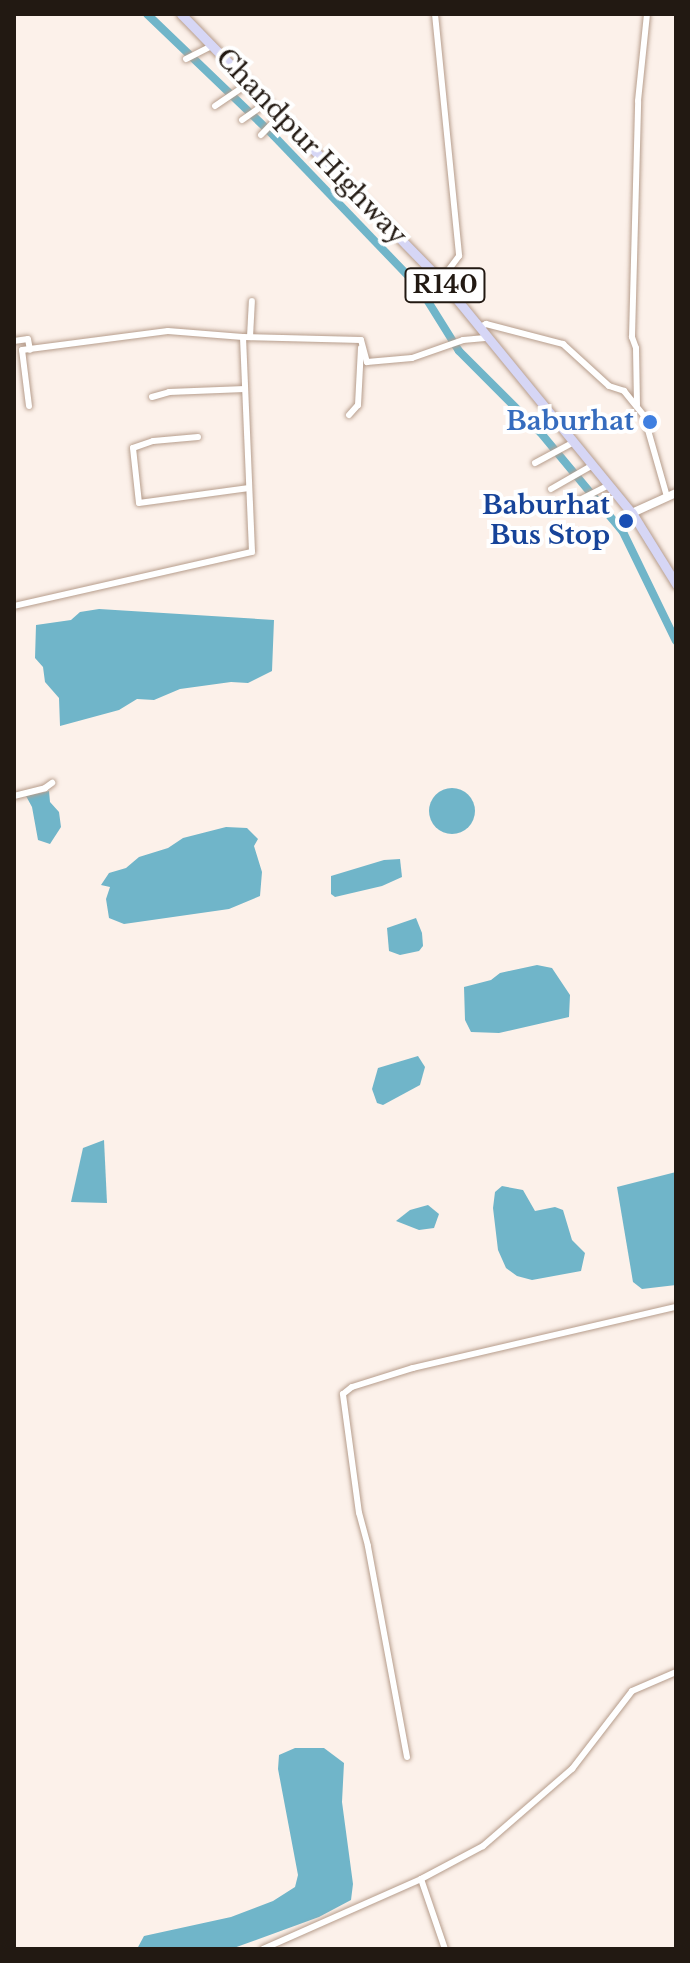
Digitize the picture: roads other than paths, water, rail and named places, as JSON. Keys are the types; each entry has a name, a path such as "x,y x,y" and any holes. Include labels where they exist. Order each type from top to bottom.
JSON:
{"main road":[{"name":"Chandpur Highway","path":"181,14 441,280 632,513 676,584"},
{"path":"632,513 672,495"}],"street":[{"path":"435,14 459,256 441,280"},
{"path":"637,405 636,348 632,337 638,101 647,14"},
{"path":"186,59 212,46"},
{"path":"215,106 249,83"},
{"path":"242,120 268,102"},
{"path":"261,135 280,115"},
{"path":"14,606 252,552 245,389 246,337 252,301"},
{"path":"480,327 486,324 563,344 637,405 644,416 672,495"},
{"path":"29,406 22,350 168,331 361,340"},
{"path":"361,340 367,362 412,358 463,340 489,338"},
{"path":"14,341 28,339 30,350"},
{"path":"349,415 358,405 361,340"},
{"path":"152,397 169,392 245,389"},
{"path":"198,437 153,441 133,448 139,503 249,488"},
{"path":"535,463 574,442"},
{"path":"551,489 593,465"},
{"path":"562,509 609,485"},
{"path":"14,796 45,788 52,783"},
{"path":"407,1757 368,1546 359,1513 343,1394 352,1387 413,1368 676,1307"},
{"path":"263,1949 421,1879 483,1846 572,1769 632,1691 676,1672"},
{"path":"421,1879 445,1949"}],"water":[{"path":"99,609 274,620 272,671 248,683 231,682 180,689 154,700 137,699 119,710 60,726 59,698 45,682 43,667 35,658 36,625 71,620 80,612"},
{"path":"452,788 469,794 475,811 469,828 452,834 435,828 429,811 435,794"},
{"path":"49,791 50,802 59,812 61,827 50,844 38,840 32,807 26,796"},
{"path":"226,827 247,828 258,839 254,846 262,872 260,896 229,909 124,924 109,918 106,899 110,887 101,885 109,873 126,868 139,857 168,848 183,838"},
{"path":"400,859 402,877 382,886 335,897 331,894 331,876 384,860"},
{"path":"416,918 422,933 423,946 419,951 400,955 389,951 387,928"},
{"path":"537,965 552,968 570,995 569,1017 499,1033 471,1032 465,1020 464,987 491,980 500,973"},
{"path":"418,1056 425,1067 420,1085 383,1105 377,1103 372,1089 378,1068"},
{"path":"104,1140 107,1203 71,1202 83,1148"},
{"path":"676,1172 676,1285 642,1289 633,1282 617,1187"},
{"path":"502,1186 523,1190 535,1211 555,1207 563,1210 572,1240 585,1253 581,1271 532,1280 517,1276 506,1268 498,1250 493,1208 495,1192"},
{"path":"428,1205 439,1214 434,1228 419,1230 396,1221 410,1210"},
{"path":"295,1748 324,1748 344,1763 342,1802 353,1884 351,1900 319,1917 231,1949 137,1949 144,1936 231,1917 273,1901 295,1887 298,1875 278,1769 279,1755"}],"waterway":[{"path":"147,14 274,136 419,287 459,351 540,432 623,532 676,641"}],"place":[{"name":"Baburhat","path":"650,422"},
{"name":"Baburhat Bus Stop","path":"626,521"}]}
